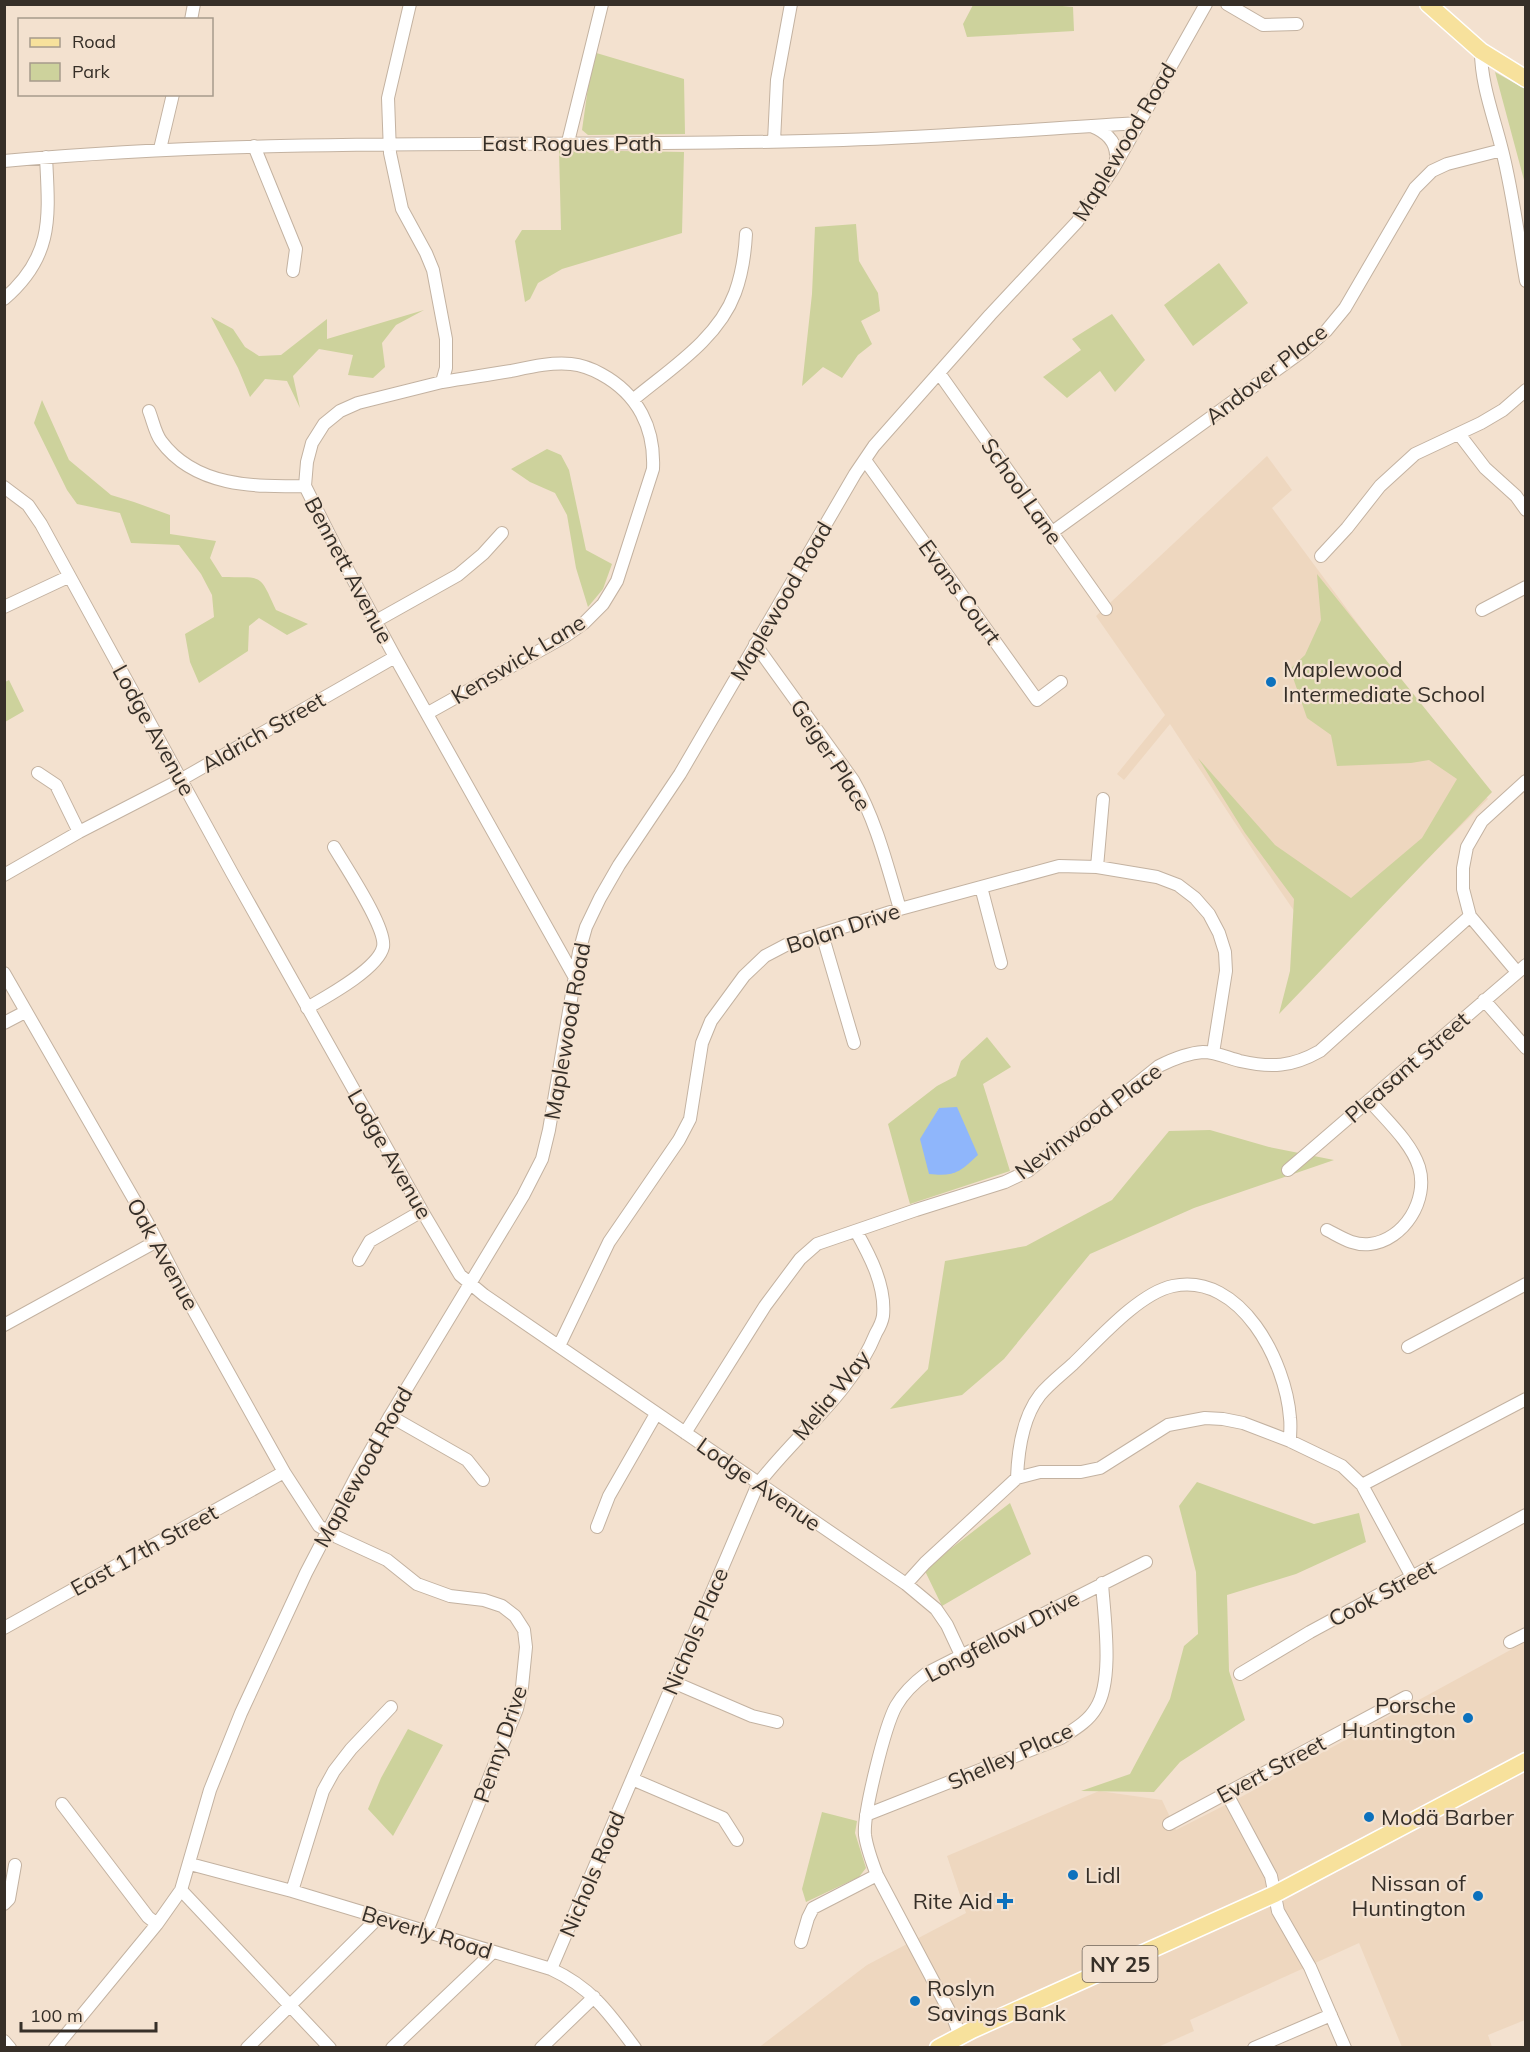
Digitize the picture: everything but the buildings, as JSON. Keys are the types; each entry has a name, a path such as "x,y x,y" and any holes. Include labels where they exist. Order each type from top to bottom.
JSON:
{"main road":[{"path":"1428,4 1481,51 1526,79"},
{"name":"NY 25","path":"938,2048 1275,1894 1526,1761"}],"street":[{"path":"410,4 388,98 389,144 402,209 433,270 446,339 446,369 442,382"},
{"path":"568,142 602,4"},
{"path":"774,141 777,80 791,4"},
{"name":"Maplewood Road","path":"55,2048 157,1924 181,1890 210,1790 241,1713 306,1573 390,1416 523,1196 542,1159 549,1130 574,976 586,927 600,898 680,774 754,644 874,446 990,315 1077,222 1113,169 1206,4"},
{"path":"1227,4 1263,25 1297,24"},
{"path":"1481,51 1481,72 1516,214 1526,281"},
{"path":"160,149 173,96"},
{"name":"East Rogues Path","path":"4,161 160,149 254,146 843,140 1139,123"},
{"path":"1090,126 1106,134 1113,142 1116,157 1113,169"},
{"path":"254,146 296,249 293,271"},
{"name":"Andover Place","path":"1051,533 1304,350 1326,331 1345,308 1415,188 1432,171 1447,164 1502,150"},
{"path":"4,299 26,278 45,240 48,205 46,157"},
{"path":"634,399 691,353 724,315 735,293 745,253 746,234"},
{"name":"Bennett Avenue","path":"574,976 330,538 305,486 307,462 312,443 324,424 340,411 358,402 442,382 544,365 571,364 591,369 609,378 634,399"},
{"name":"School Lane","path":"939,373 1106,609"},
{"path":"1321,556 1347,528 1380,486 1414,454 1460,434 1503,410 1526,390"},
{"name":"Kenswick Lane","path":"428,713 564,637 584,623 603,604 617,580 653,470 650,431 634,399"},
{"path":"149,411 160,440 181,461 200,473 241,485 305,486"},
{"path":"1460,434 1485,468 1516,496 1526,510"},
{"name":"Evans Court","path":"865,460 1037,700 1061,682"},
{"name":"Lodge Avenue","path":"4,487 28,505 41,524 68,577 307,1008 460,1275 469,1284 656,1414 686,1432 758,1484 906,1584 936,1609 947,1625 961,1655"},
{"path":"376,621 458,575 483,554 502,533"},
{"path":"4,608 68,577"},
{"path":"1482,610 1526,587"},
{"name":"Geiger Place","path":"754,644 853,780 865,801 874,822 900,909"},
{"name":"Aldrich Street","path":"4,875 79,832 182,779 395,657"},
{"path":"38,773 56,785 79,832"},
{"path":"1521,969 1470,916 1463,889 1463,868 1467,847 1482,821 1526,781"},
{"path":"1097,867 1103,799"},
{"path":"307,1008 353,980 372,964 383,947 381,932 370,909 334,847"},
{"name":"Bolan Drive","path":"559,1346 609,1242 680,1140 690,1119 702,1043 711,1021 744,976 765,956 786,945 900,909 1059,866 1097,867 1157,877 1178,885 1195,898 1209,914 1222,942 1226,971 1214,1053"},
{"path":"981,887 1001,963"},
{"name":"Nevinwood Place","path":"686,1432 748,1332 800,1259 817,1244 1005,1182 1028,1171 1159,1066 1179,1056 1202,1052 1214,1053 1264,1065 1284,1065 1304,1061 1320,1051 1470,916"},
{"path":"822,934 854,1043"},
{"name":"Pleasant Street","path":"1288,1170 1521,969"},
{"name":"Oak Avenue","path":"4,974 157,1241 284,1472 319,1526 327,1531"},
{"path":"1484,1000 1526,1048"},
{"path":"4,1023 25,1012"},
{"path":"1327,1230 1350,1242 1370,1244 1390,1237 1407,1224 1417,1206 1421,1185 1419,1168 1410,1148 1370,1100"},
{"path":"359,1260 370,1241 422,1211"},
{"name":"Melia Way","path":"758,1484 775,1461 825,1409 848,1380 871,1347 883,1318 882,1293 876,1271 856,1231"},
{"path":"4,1325 157,1241"},
{"path":"1017,1478 1018,1449 1029,1414 1039,1395 1140,1302 1157,1291 1173,1286 1192,1284 1210,1289 1228,1298 1245,1312 1261,1333 1284,1387 1290,1418 1290,1441"},
{"path":"1408,1347 1526,1284"},
{"path":"1362,1485 1526,1399"},
{"path":"597,1527 609,1496 656,1414"},
{"path":"390,1416 467,1460 483,1480"},
{"path":"906,1584 1017,1478 1040,1473 1081,1472 1100,1468 1119,1458 1150,1434 1168,1425 1186,1420 1223,1419 1243,1423 1290,1441 1342,1466 1362,1485 1412,1577"},
{"name":"East 17th Street","path":"4,1628 284,1472"},
{"name":"Nichols Place","path":"632,1779 758,1484"},
{"name":"Cook Street","path":"1240,1674 1310,1632 1526,1515"},
{"name":"Penny Drive","path":"327,1531 387,1560 417,1584 450,1596 484,1600 502,1606 515,1616 524,1630 526,1647 517,1709 427,1931"},
{"name":"Longfellow Drive","path":"960,2036 954,2020 877,1875 865,1833 866,1815 889,1720 896,1705 920,1678 1146,1562"},
{"name":"Shelley Place","path":"866,1815 1060,1738 1084,1723 1097,1708 1105,1684 1102,1583"},
{"path":"1510,1642 1526,1634"},
{"path":"673,1682 752,1716 777,1722"},
{"name":"Evert Street","path":"1169,1824 1406,1697"},
{"path":"292,1891 323,1791 334,1771 351,1749 391,1707"},
{"path":"632,1779 723,1818 736,1840"},
{"name":"Nichols Road","path":"551,1969 632,1779"},
{"path":"1227,1794 1271,1876 1278,1911 1310,1967 1345,2048"},
{"path":"62,1804 148,1917 157,1924"},
{"name":"Beverly Road","path":"190,1864 292,1891 551,1969 580,1984 594,1997 635,2048"},
{"path":"4,1904 9,1899 15,1865"},
{"path":"801,1942 813,1908 877,1875"},
{"path":"181,1890 330,2048"},
{"path":"247,2048 379,1917"},
{"path":"392,2048 493,1952"},
{"path":"542,2048 594,1997"},
{"path":"1254,2048 1331,2015"},
{"path":"4,2041 10,2048"}],"shaded area":[{"name":"Maplewood Intermediate School","path":"1267,456 1292,490 1272,508 1488,799 1327,959 1170,724 1124,780 1117,774 1165,715 1096,616"},
{"path":"1525,1642 1525,2020 1488,2035 1492,2047 1402,2047 1359,1943 1190,2020 1194,2031 1158,2047 758,2048 867,1965 966,1913 947,1856 1099,1791 1162,1800 1176,1830"}],"green space":[{"path":"1041,4 1073,7 1074,31 967,37 963,24 973,5"},
{"path":"593,52 684,79 685,134 588,135 582,130"},
{"path":"1495,72 1525,89 1525,191 1524,180"},
{"path":"559,150 684,152 682,233 562,269 538,283 530,299 525,302 515,241 522,230 561,230"},
{"path":"856,224 859,261 878,293 880,311 861,321 872,344 858,355 842,378 823,367 802,386 812,294 815,227"},
{"path":"1219,263 1248,303 1193,346 1164,305"},
{"path":"424,310 396,325 382,343 385,367 373,378 348,375 353,355 319,349 293,376 300,408 287,381 265,379 250,397 238,368 211,317 233,329 245,347 259,356 281,355 327,319 327,339"},
{"path":"1112,314 1145,360 1115,392 1100,371 1067,398 1043,377 1081,350 1072,339"},
{"path":"42,400 69,460 111,495 170,515 170,534 216,541 210,558 222,577 245,577 258,580 266,589 276,610 308,624 287,635 259,618 249,626 248,651 199,683 190,662 185,634 214,617 212,595 201,574 179,545 131,543 120,513 77,504 67,490 34,423"},
{"path":"547,449 561,455 569,470 586,550 612,564 603,589 588,607 576,568 567,515 555,493 530,482 511,469"},
{"path":"1317,574 1492,792 1279,1014 1290,971 1294,899 1245,833 1198,758 1275,845 1351,898 1422,838 1457,779 1429,760 1411,763 1337,766 1331,735 1307,718 1290,669 1305,655 1321,620"},
{"path":"9,680 24,711 5,722 5,682"},
{"path":"987,1037 1011,1067 983,1084 1010,1171 910,1204 888,1124 937,1086 956,1076 961,1061","holes":["939,1108 965,1167 933,1119"]},
{"path":"1210,1130 1269,1147 1334,1160 1194,1208 1090,1254 1004,1359 962,1395 890,1409 928,1369 945,1261 1026,1246 1112,1200 1169,1131"},
{"path":"1197,1482 1314,1524 1359,1513 1366,1542 1296,1574 1227,1595 1229,1671 1245,1720 1180,1762 1154,1792 1081,1791 1130,1774 1170,1699 1184,1646 1198,1634 1196,1572 1179,1506"},
{"path":"1010,1503 1031,1554 942,1606 925,1571"},
{"path":"408,1729 443,1745 393,1836 368,1809 381,1778"},
{"path":"822,1812 857,1821 855,1833 866,1868 859,1877 806,1902 802,1889"}],"water":[{"path":"957,1107 978,1155 966,1166 951,1174 929,1174 920,1139 939,1108"}],"place":[{"name":"Maplewood Intermediate School","path":"1271,682"},
{"name":"Porsche Huntington","path":"1468,1718"},
{"name":"Modä Barber","path":"1369,1817"},
{"name":"Lidl","path":"1073,1875"},
{"name":"Nissan of Huntington","path":"1478,1896"},
{"name":"Rite Aid","path":"1005,1901"},
{"name":"Roslyn Savings Bank","path":"915,2001"}]}
